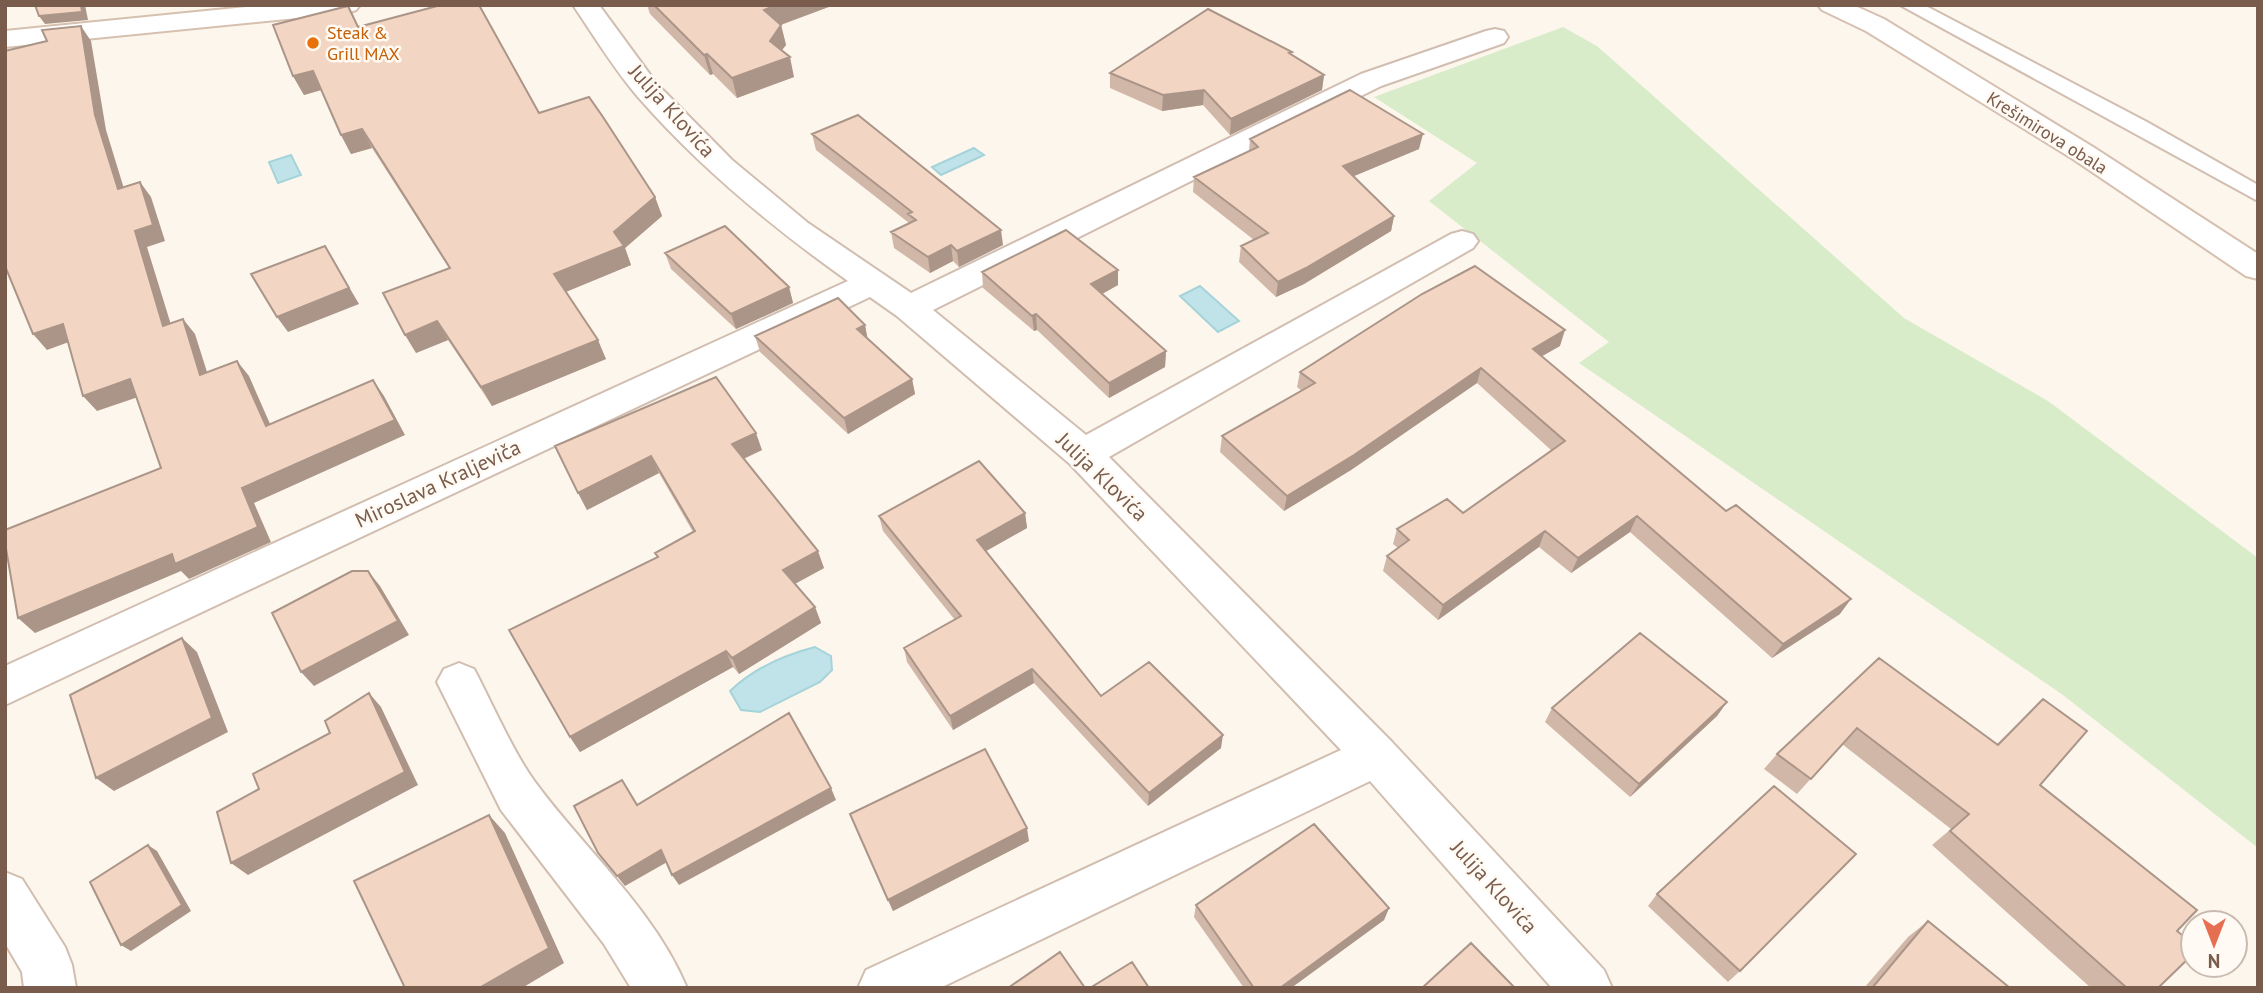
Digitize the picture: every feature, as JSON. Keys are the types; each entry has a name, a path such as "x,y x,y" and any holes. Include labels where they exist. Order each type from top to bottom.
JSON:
{"street":[{"path":"5,39 347,5"},
{"name":"Julija Klovića","path":"586,5 648,90 722,166 797,230 909,307 1083,454 1376,756 1586,988"},
{"name":"Krešimirova obala","path":"1831,5 1875,25 2083,153 2258,269"},
{"path":"909,307 1371,80 1495,37"},
{"path":"1083,454 1462,241"},
{"name":"Miroslava Kraljeviča","path":"5,686 871,283"},
{"path":"458,682 517,795 622,927 661,988"},
{"path":"884,988 1376,756"},
{"path":"5,896 47,965 50,988"}],"lane":[{"path":"1909,5 2140,126 2258,194"}],"green space":[{"path":"1563,27 1597,46 1904,318 2048,401 2258,558 2258,848 2063,695 1579,363 1609,342 1429,201 1477,163 1374,97"}],"water":[{"path":"974,148 984,155 941,175 932,167"},
{"path":"291,155 301,175 278,183 269,162"},
{"path":"1200,286 1239,321 1218,332 1180,296"},
{"path":"815,647 831,656 832,670 820,682 760,712 741,710 730,691 739,683 770,664"}],"building":[{"path":"35,5 81,5 82,12 39,16"},
{"path":"441,5 479,5 539,113 589,97 655,197 614,232 624,246 554,274 598,340 481,387 437,321 405,335 383,293 450,268 362,129 341,135 313,71 293,76 273,25 348,6 358,27"},
{"path":"654,5 776,5 764,10 781,25 770,41 790,57 732,78 707,54 704,55"},
{"path":"1208,9 1292,52 1289,53 1324,75 1231,119 1204,90 1163,95 1110,73"},
{"path":"81,26 95,115 118,189 140,182 153,225 135,231 163,326 183,319 200,375 237,361 266,426 373,380 395,420 242,488 258,527 175,564 172,554 18,618 5,530 161,468 130,379 83,396 63,324 33,334 5,266 5,51 47,41 42,30"},
{"path":"1350,90 1423,134 1343,166 1394,216 1278,282 1241,246 1268,233 1194,177 1258,147 1250,139"},
{"path":"858,115 1001,230 957,251 951,245 928,257 891,232 916,220 908,214 912,212 812,134"},
{"path":"725,226 789,287 731,314 665,253"},
{"path":"1066,230 1118,270 1091,284 1166,351 1109,383 1036,314 1032,316 982,272"},
{"path":"325,246 349,288 277,317 251,274"},
{"path":"1475,266 1565,330 1533,349 1726,511 1736,505 1851,599 1783,644 1637,516 1578,558 1545,531 1443,605 1387,556 1409,540 1397,529 1447,499 1463,513 1565,441 1481,368 1354,455 1287,496 1222,436 1315,383 1300,372 1422,294"},
{"path":"838,298 865,325 857,329 912,379 844,418 755,336"},
{"path":"716,377 756,433 732,444 818,551 783,570 815,607 732,658 726,651 570,737 509,630 658,557 655,553 695,531 651,456 578,493 555,446"},
{"path":"979,461 1025,513 977,540 1101,696 1149,662 1223,735 1149,793 1032,669 950,716 904,648 961,616 879,516"},
{"path":"352,571 368,571 398,621 301,672 272,613"},
{"path":"1640,633 1727,702 1639,784 1552,708"},
{"path":"182,638 212,718 96,778 70,695"},
{"path":"1879,658 1998,745 2043,699 2087,731 2040,785 2196,909 2179,909 2179,968 2158,988 2127,988 1950,831 1969,814 1857,728 1811,779 1777,754"},
{"path":"369,693 405,772 231,863 217,812 259,789 253,774 330,733 325,721"},
{"path":"789,713 831,788 672,875 661,850 617,876 598,853 574,806 622,780 637,805"},
{"path":"985,749 1027,828 888,900 850,814"},
{"path":"1774,786 1856,854 1740,971 1657,894"},
{"path":"489,815 549,948 479,988 405,988 354,881"},
{"path":"1314,824 1389,908 1280,988 1254,988 1196,905"},
{"path":"148,845 182,905 121,945 90,882"},
{"path":"1928,921 2010,988 1872,988"},
{"path":"1471,943 1515,988 1422,988"},
{"path":"1060,952 1085,988 1008,988"},
{"path":"1132,962 1149,988 1090,988"}],"place":[{"name":"Steak & Grill MAX","path":"313,43"}]}
